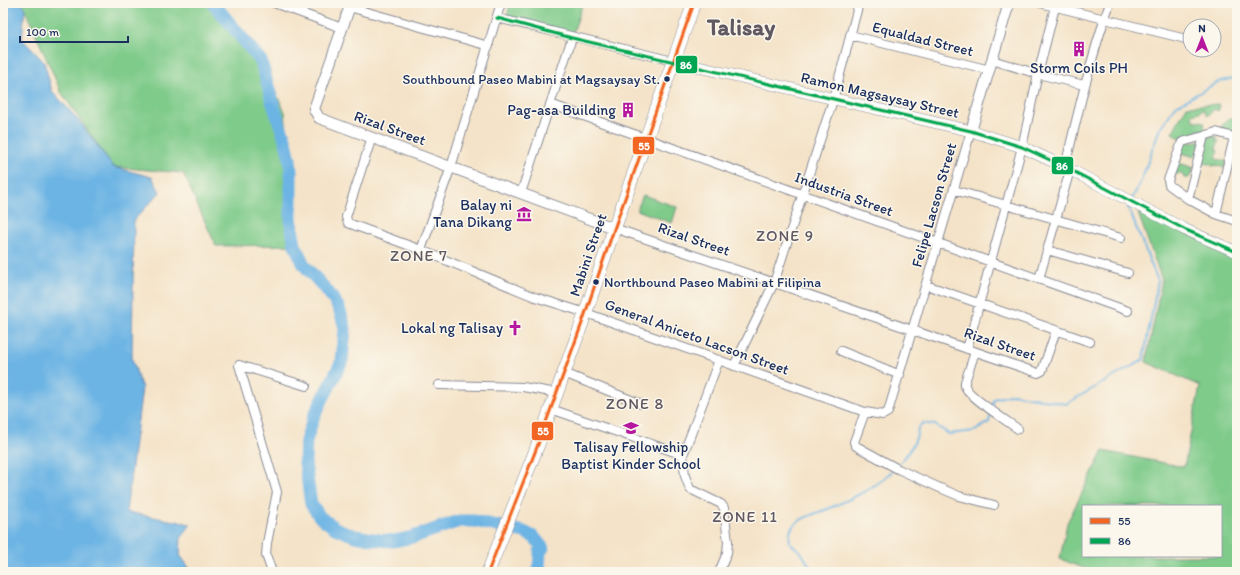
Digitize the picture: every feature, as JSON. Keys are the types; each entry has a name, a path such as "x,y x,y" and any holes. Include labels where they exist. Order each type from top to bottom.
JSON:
{"main road":[{"name":"Mabini Street","path":"488,572 551,409 586,313 614,228 694,3"},
{"name":"Ramon Magsaysay Street","path":"673,61 833,100 971,131 1022,147 1186,230 1237,252"}],"street":[{"path":"274,3 342,28"},
{"path":"421,250 451,167 501,3"},
{"path":"734,366 774,282 833,100 859,3"},
{"name":"Felipe Lacson Street","path":"887,414 900,375 1009,3"},
{"path":"1040,3 1059,6 1182,38"},
{"path":"1039,279 1056,219 1084,85 1110,3"},
{"path":"350,5 489,46"},
{"name":"Rizal Street","path":"350,5 314,109 319,118 614,228 1038,373 1041,373 1056,331"},
{"path":"1018,428 974,397 965,386 979,305 1022,147 1038,74 1059,6"},
{"name":"Ramon Magsaysay Street","path":"497,18 572,38 673,61"},
{"name":"Equaldad Street","path":"850,35 1084,85"},
{"path":"521,193 572,38"},
{"name":"Industria Street","path":"550,104 1128,310"},
{"path":"1216,214 1235,138 1216,132 1184,140 1182,142 1168,180 1169,186 1188,199 1216,214 1237,221"},
{"path":"1188,199 1204,136"},
{"name":"General Aniceto Lacson Street","path":"372,137 346,217 348,223 421,250 535,297 586,313 866,412 887,414"},
{"path":"954,190 1121,238"},
{"path":"1047,250 1128,273"},
{"path":"926,285 979,305 1090,342"},
{"path":"841,351 900,375"},
{"path":"719,360 683,455 685,476 690,488 721,504 724,508 728,542 727,553 719,572"},
{"path":"272,572 266,554 277,492 239,365 306,386"},
{"path":"564,373 641,404"},
{"path":"439,385 523,387 557,392"},
{"path":"551,409 683,455"},
{"path":"866,412 854,442 855,445 898,469 959,496 994,505"}],"green space":[{"path":"22,3 214,3 261,61 285,112 291,172 295,245 216,246 183,173 113,167 61,92"},
{"path":"510,3 583,3 573,33 507,17"},
{"path":"1219,104 1220,106 1218,111 1214,109 1208,116 1203,109 1200,112 1192,114 1193,120 1204,122 1205,131 1197,130 1194,135 1180,138 1172,133 1187,106"},
{"path":"1230,118 1237,118 1237,135 1221,129 1223,124"},
{"path":"1217,136 1215,139 1219,141 1216,148 1218,152 1216,159 1227,161 1224,168 1217,165 1212,166 1210,164 1202,163 1200,159 1205,137"},
{"path":"1201,141 1195,157 1182,153 1179,163 1194,168 1191,176 1184,178 1182,174 1179,173 1172,177 1183,143"},
{"path":"643,195 677,207 672,223 637,210"},
{"path":"1138,213 1237,255 1237,572 1094,572 1060,559 1067,523 1103,451 1184,467 1200,386 1146,362 1162,280"}],"water":[{"path":"3,3 22,3 25,8 22,39 44,62 52,91 80,122 113,167 152,177 160,192 134,220 132,359 142,388 126,512 191,524 181,538 180,555 192,572 3,572"}],"waterway":[{"path":"213,3 261,61 290,159 291,223 295,245 304,265 329,293 339,308 345,328 342,361 314,416 306,441 305,463 311,504 320,517 335,528 355,536 379,540 394,541 413,537 459,521 475,521 524,532 534,537 543,548 540,551 539,572"},
{"path":"1132,199 1141,181 1160,128 1176,106 1218,82 1237,77"},
{"path":"992,407 994,399 1013,394 1066,404 1143,360 1158,281 1128,207 1130,205"},
{"path":"897,466 911,448 916,438 918,428 923,423 935,425 949,434 975,431 989,422 991,414"},
{"path":"813,572 801,552 790,543 790,533 792,527 806,517 828,509 863,492 880,482 894,469"}],"transit line":[{"name":"55","path":"488,572 537,447 582,323 694,3"},
{"name":"86","path":"497,18 572,38 971,131 1022,147 1065,167 1186,230 1237,252"}],"place":[{"name":"Storm Coils PH","path":"1079,49"},
{"name":"Southbound Paseo Mabini at Magsaysay St.","path":"667,79"},
{"name":"Pag-asa Building","path":"628,110"},
{"name":"Balay ni Tana Dikang","path":"524,214"},
{"name":"Northbound Paseo Mabini at Filipina","path":"596,282"},
{"name":"Lokal ng Talisay","path":"515,328"},
{"name":"Talisay Fellowship Baptist Kinder School","path":"631,428"}],"district":[{"name":"Talisay","path":"741,27"},
{"name":"ZONE 9","path":"785,235"},
{"name":"ZONE 7","path":"419,255"},
{"name":"ZONE 8","path":"635,403"},
{"name":"ZONE 11","path":"745,516"}]}
